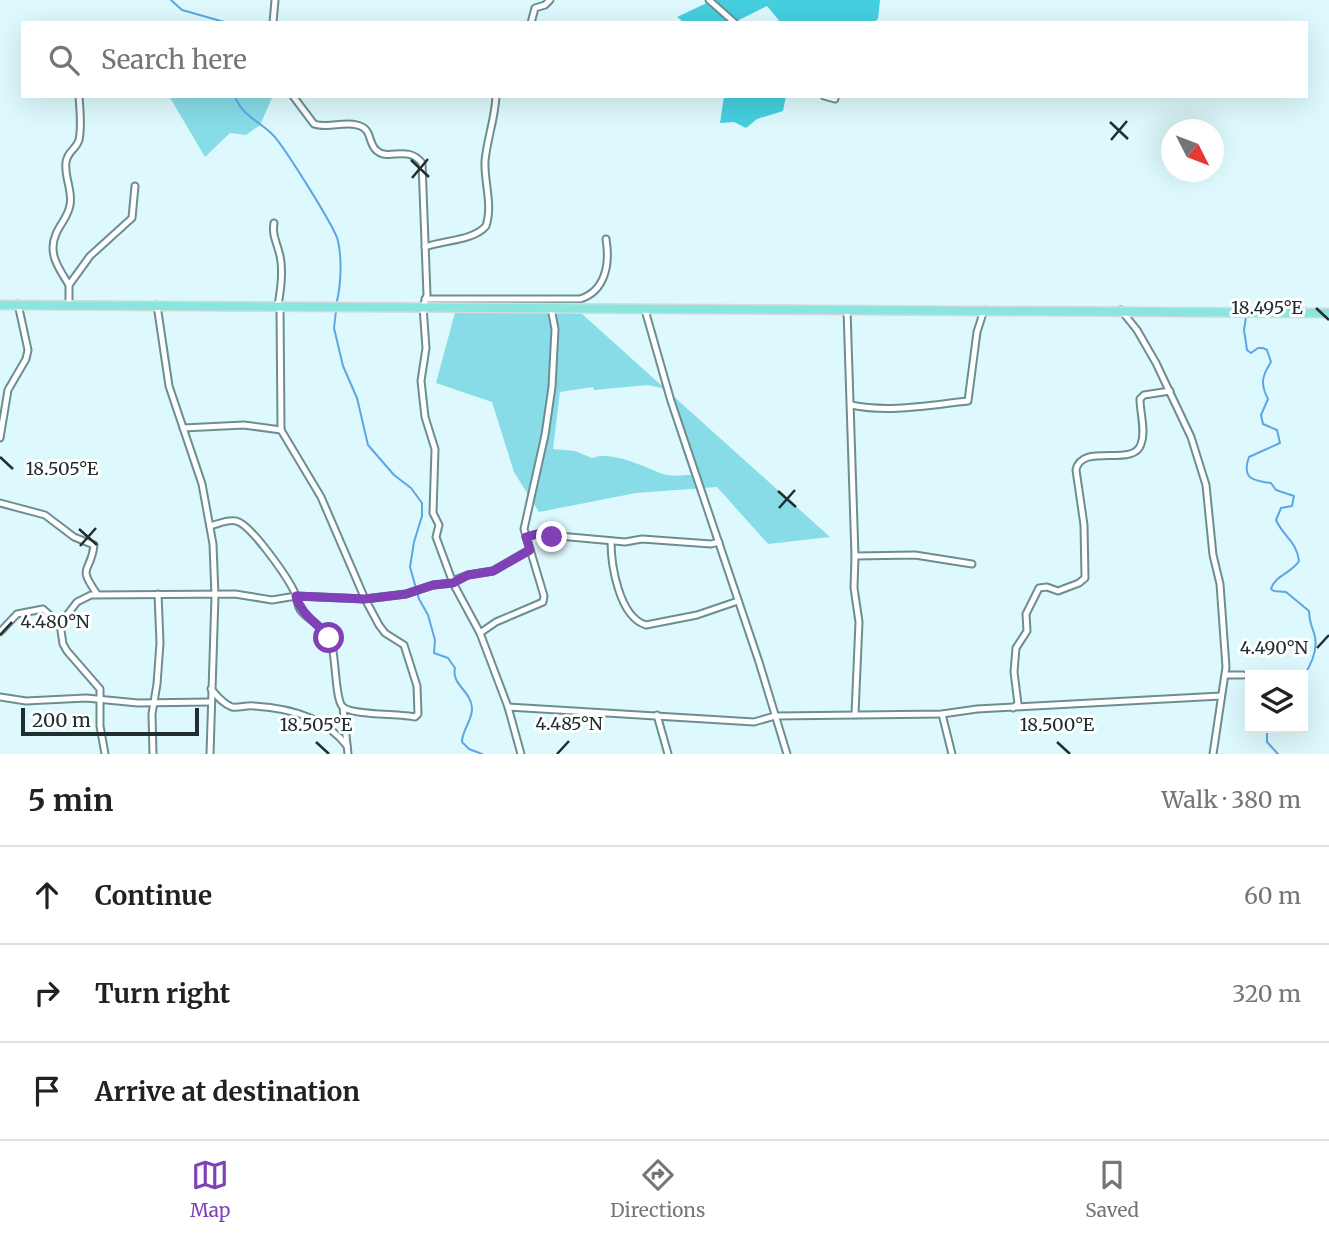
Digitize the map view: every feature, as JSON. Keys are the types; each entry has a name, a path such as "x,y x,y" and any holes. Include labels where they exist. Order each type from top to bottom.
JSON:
{"main road":[{"path":"0,305 424,303 645,310 1329,313"}],"street":[{"path":"273,21 275,0"},
{"path":"532,21 535,8 550,0"},
{"path":"709,0 733,21"},
{"path":"69,304 69,285 56,265 53,252 56,234 70,208 71,196 66,181 66,165 68,152 79,142 79,98"},
{"path":"294,98 314,124 324,126 343,123 363,127 380,153 408,153 419,159 423,167 426,348 421,381 425,417 435,449 433,513 439,525 436,537 452,582 480,633 508,708 521,754"},
{"path":"425,247 474,235 486,226 490,204 485,163 496,98"},
{"path":"69,285 90,256 132,218 135,186"},
{"path":"274,223 275,242 280,253 281,430 321,497 365,599 385,633 404,645 417,686 418,714 415,717 351,711 343,707"},
{"path":"424,303 580,299 589,296 607,274 606,239"},
{"path":"0,438 4,428 3,415 8,390 26,359 28,350 18,304"},
{"path":"157,305 169,386 202,484 210,526 215,596 210,754"},
{"path":"480,633 496,622 543,602 544,596 524,529 545,435 552,387 555,329 551,308"},
{"path":"645,310 671,401 787,754"},
{"path":"847,310 854,588 859,622 855,714"},
{"path":"851,405 869,409 968,401 977,332 984,310"},
{"path":"1121,310 1137,330 1170,391 1191,437 1206,485 1213,555 1220,584 1226,675 1213,754"},
{"path":"1013,708 1017,704 1018,696 1014,672 1016,649 1027,631 1026,614 1038,588 1047,587 1058,591 1085,578 1077,462 1082,458 1132,454 1141,445 1140,399 1144,395 1170,391"},
{"path":"183,428 244,425 281,430"},
{"path":"0,503 45,515 74,537 94,545 85,577 97,594"},
{"path":"210,526 232,520 240,522 272,560 296,596 302,613 313,619 329,638 343,707 348,754"},
{"path":"526,537 537,534 611,541 719,542"},
{"path":"611,541 611,557 622,600 630,615 639,623 646,625 697,615 738,601"},
{"path":"60,624 84,597 97,594 235,594 272,600 296,596 365,599 406,594 468,575 493,571 530,550"},
{"path":"855,556 915,555 972,564"},
{"path":"153,754 152,714 160,643 158,594"},
{"path":"0,632 21,612 43,609 60,624 66,651 100,689 100,726 105,754"},
{"path":"1226,675 1244,675"},
{"path":"211,689 218,698 233,707 267,707 307,717 339,735 348,747"},
{"path":"508,708 754,722 775,716 942,714 977,709 1221,696"},
{"path":"0,697 26,701 86,698 210,702"},
{"path":"942,714 952,754"},
{"path":"657,715 668,754"}],"shaded area":[{"path":"713,0 880,0 878,19 875,21 779,21 767,6 737,21 682,21 677,17"},
{"path":"170,98 272,98 260,125 246,135 230,133 205,157"},
{"path":"724,98 786,98 783,111 757,119 746,128 734,122 720,123"},
{"path":"571,304 830,537 768,544 717,487 636,493 539,512 514,472 492,402 436,383 457,305","holes":["648,385 662,388 670,397 677,433 691,475 666,475 618,458 592,458 575,451 553,449 560,392 593,387 594,390"]}],"waterway":[{"path":"171,0 182,10 221,21"},
{"path":"236,98 246,113 278,141 335,233 340,263 337,301"},
{"path":"336,311 334,328 343,366 357,398 368,445 394,475 411,488 422,503 422,516 410,567 435,640 434,653 448,658 455,668 456,679 471,703 472,713 462,742 469,749 482,754"},
{"path":"1246,317 1244,330 1247,350 1251,353 1263,348 1267,350 1271,362 1263,380 1268,399 1261,415 1263,424 1277,430 1280,443 1249,457 1247,470 1254,480 1271,483 1276,490 1294,496 1292,506 1281,508 1276,520 1296,549 1299,561 1276,580 1271,589 1286,592 1309,611 1316,645 1307,670"},
{"path":"1267,733 1267,742 1278,754"}],"route":[{"path":"329,638 313,619 302,613 296,596 346,596 365,599 406,594 433,585 453,583 452,581 468,575 493,571 530,550 526,537 537,534 552,537"}]}
